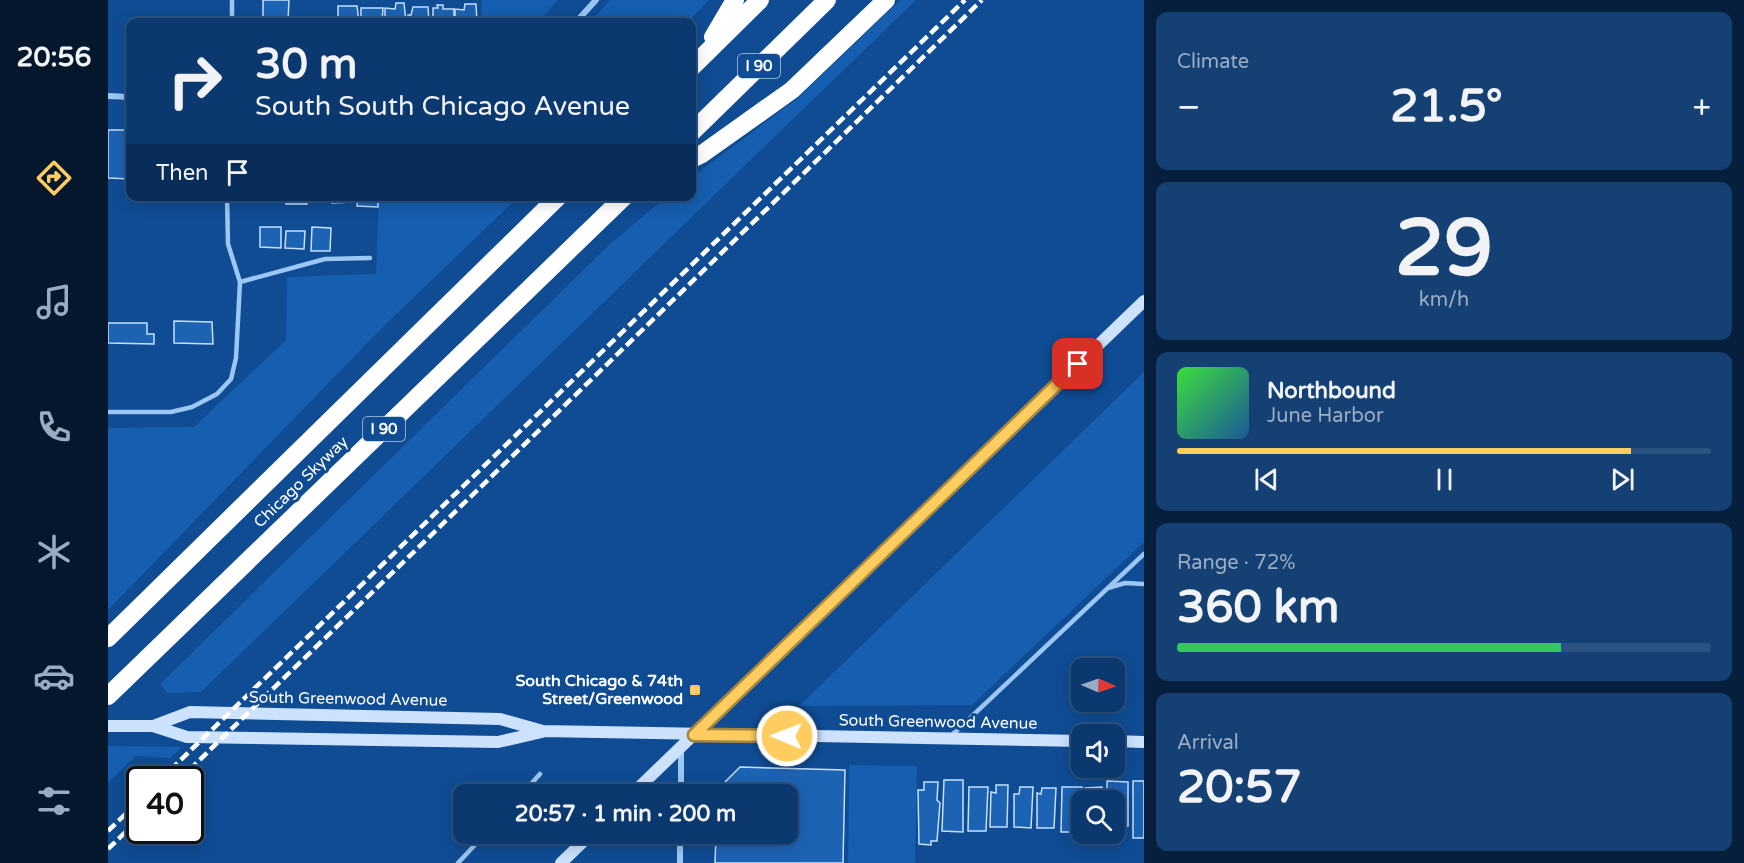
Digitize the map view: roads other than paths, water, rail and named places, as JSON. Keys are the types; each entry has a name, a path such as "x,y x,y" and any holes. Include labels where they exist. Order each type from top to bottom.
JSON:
{"highway":[{"path":"696,63 735,0"},
{"name":"I 90","path":"696,63 760,0"},
{"name":"I 90","path":"696,128 827,0"},
{"path":"696,157 792,90 886,0"},
{"name":"Chicago Skyway","path":"111,635 554,201"},
{"name":"Chicago Skyway","path":"108,696 620,201"}],"street":[{"path":"580,18 596,0"},
{"path":"108,96 126,97"},
{"path":"643,784 1144,301"},
{"name":"South Greenwood Avenue","path":"153,726 190,712 500,720 543,731 1071,741"},
{"name":"South Greenwood Avenue","path":"108,726 153,726 187,736 474,742 498,742 543,731"},
{"path":"1125,741 1144,742"},
{"path":"681,747 681,784"},
{"path":"561,863 581,844"},
{"path":"680,844 680,863"}],"lane":[{"path":"232,0 232,18"},
{"path":"108,411 171,412 192,407 217,394 231,379 236,358 240,282 228,244 227,201"},
{"path":"240,282 325,259 370,258"},
{"path":"948,739 1144,554"},
{"path":"1107,588 1125,584 1144,584"},
{"path":"531,784 540,774"},
{"path":"458,863 476,844"}],"railway":[{"path":"174,766 965,0"},
{"path":"193,766 982,0"},
{"path":"108,831 126,814"},
{"path":"108,849 126,832"}],"place":[{"name":"South Chicago & 74th Street/Greenwood","path":"695,690"}]}
